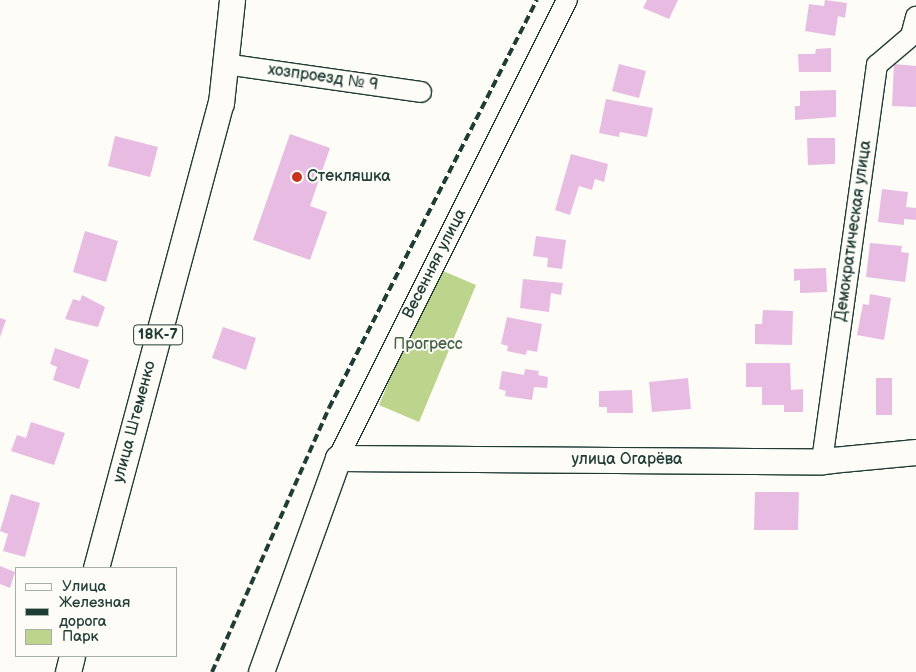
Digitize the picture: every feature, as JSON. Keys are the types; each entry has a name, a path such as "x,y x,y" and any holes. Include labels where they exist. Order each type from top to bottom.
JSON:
{"main road":[{"name":"18К-7","path":"225,64 232,0"},
{"name":"улица Штеменко","path":"96,567 221,103 225,64"},
{"name":"улица Огарёва","path":"338,458 822,461 916,452"},
{"name":"Весенняя улица","path":"261,672 338,458"},
{"path":"68,672 72,657"}],"street":[{"name":"Весенняя улица","path":"338,458 568,0"},
{"name":"Демократическая улица","path":"822,461 877,64 914,29"},
{"name":"хозпроезд № 9","path":"225,64 421,92"}],"green space":[{"name":"Прогресс","path":"436,268 476,285 419,422 379,405"}],"building":[{"path":"647,0 678,0 669,19 643,8"},
{"path":"825,0 847,3 845,18 838,16 835,36 805,31 809,4 824,6"},
{"path":"831,48 831,72 799,72 798,54 815,54 816,49"},
{"path":"619,64 646,71 639,98 612,91"},
{"path":"894,64 916,66 916,107 892,106"},
{"path":"836,90 836,117 795,120 795,106 800,106 800,91"},
{"path":"606,99 653,108 647,137 620,132 619,137 599,133"},
{"name":"Стекляшка","path":"290,134 330,148 310,206 327,212 310,260 253,240"},
{"path":"115,136 158,147 150,177 108,166"},
{"path":"807,138 835,138 835,164 808,165"},
{"path":"571,154 608,164 604,182 595,179 592,190 579,186 570,215 555,210"},
{"path":"882,189 908,192 906,207 916,208 916,220 904,219 904,225 878,222"},
{"path":"85,231 118,241 106,282 73,272"},
{"path":"536,236 566,240 562,269 547,267 548,258 533,256"},
{"path":"870,243 902,246 901,252 909,253 905,282 866,277"},
{"path":"826,268 827,292 800,293 800,280 794,281 794,269"},
{"path":"523,279 563,283 561,295 551,293 549,312 520,308"},
{"path":"870,294 891,298 884,340 857,335 863,304 869,305"},
{"path":"82,295 105,307 98,327 65,319 73,299 80,301"},
{"path":"763,310 793,311 792,345 755,344 755,324 762,324"},
{"path":"507,317 542,324 537,352 527,350 526,355 507,351 508,346 501,344"},
{"path":"0,318 6,320 0,337"},
{"path":"223,327 256,338 246,370 212,358"},
{"path":"55,348 89,360 79,389 53,380 57,367 50,364"},
{"path":"746,363 790,363 791,390 803,389 803,412 784,412 784,405 762,405 762,387 746,387"},
{"path":"525,369 539,371 538,375 548,377 547,388 534,387 532,400 505,396 506,391 499,389 502,371 524,375"},
{"path":"688,378 691,409 652,412 649,382"},
{"path":"876,378 892,378 892,415 876,415"},
{"path":"632,390 633,413 607,413 607,407 599,407 599,391"},
{"path":"31,422 65,433 54,465 11,451 17,435 26,438"},
{"path":"755,492 799,492 798,530 754,530"},
{"path":"11,494 40,503 25,557 3,551 8,534 0,531"},
{"path":"0,566 15,572 10,588 0,584"}],"railway":[{"path":"212,672 329,408 537,0"}],"place":[{"name":"Стекляшка","path":"297,177"}]}
